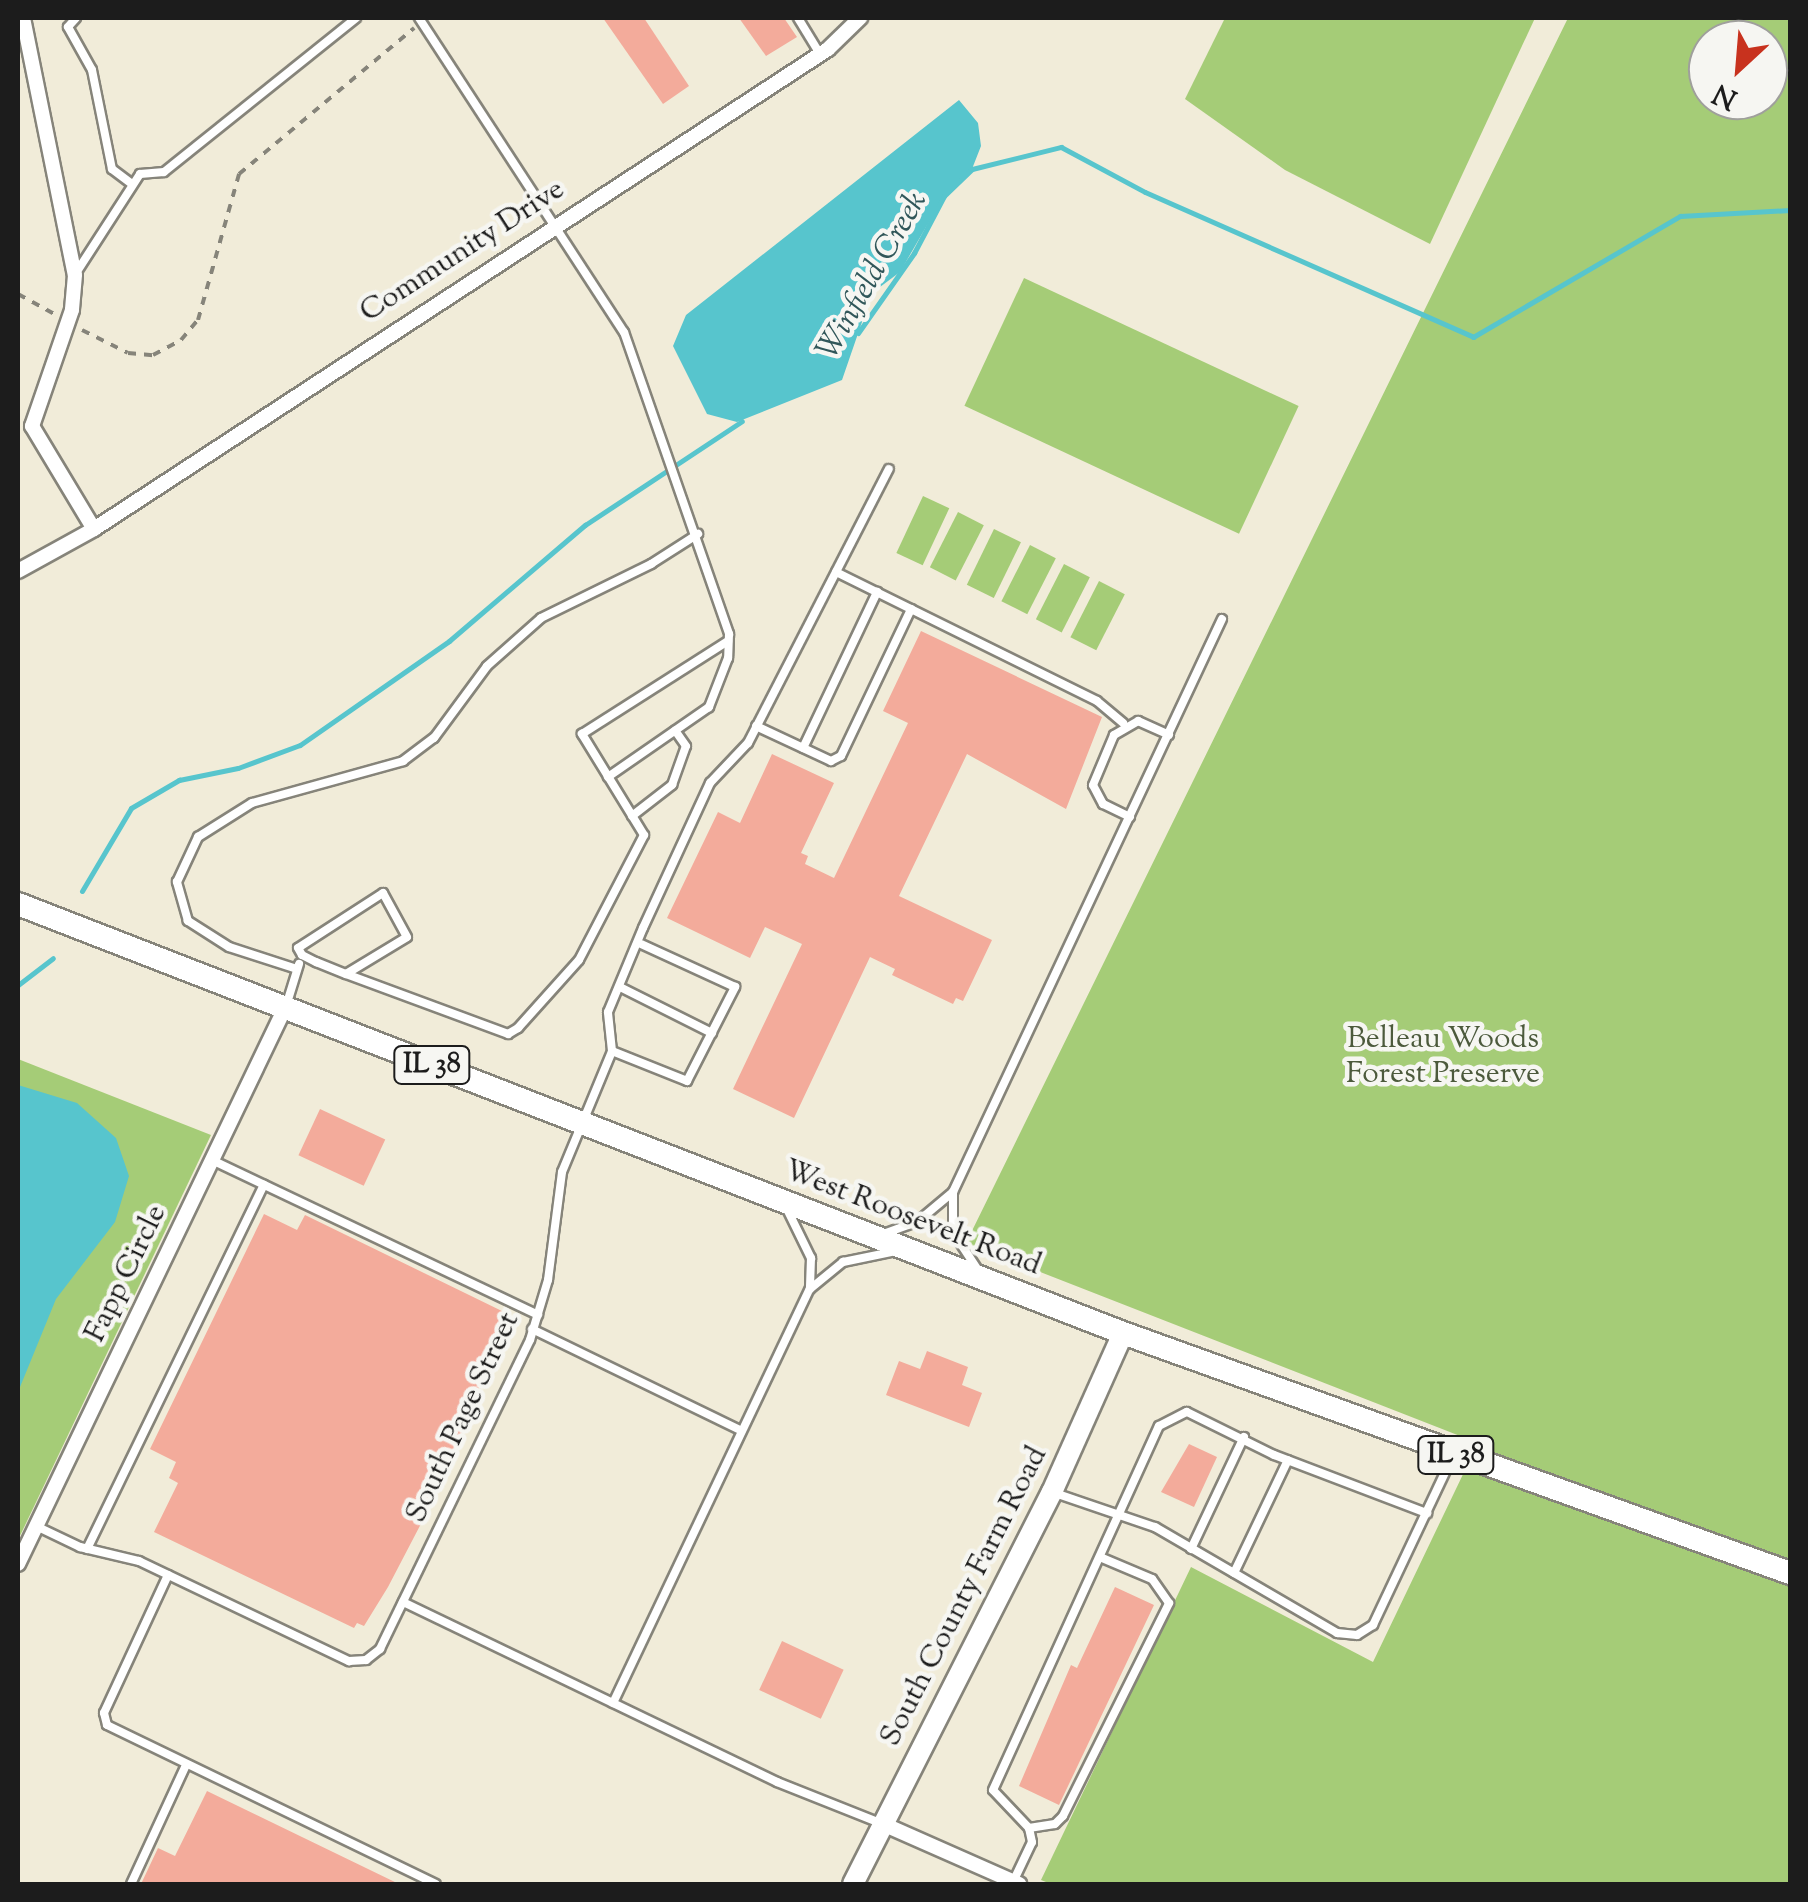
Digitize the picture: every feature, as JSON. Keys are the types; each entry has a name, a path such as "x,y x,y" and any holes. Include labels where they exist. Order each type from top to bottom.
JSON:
{"main road":[{"name":"West Roosevelt Road","path":"18,904 1123,1333 1790,1573"},
{"name":"South County Farm Road","path":"854,1884 1052,1492 1123,1333"}],"street":[{"path":"23,18 75,275 68,322 32,426 94,529"},
{"name":"Community Drive","path":"18,570 94,529 820,54 860,18"},
{"name":"Fapp Circle","path":"18,1564 285,1008"},
{"path":"884,1824 1016,1883"}],"lane":[{"path":"76,18 68,28 92,70 112,169 132,184"},
{"path":"75,275 132,184 150,169 164,172 356,18"},
{"path":"798,18 820,54"},
{"path":"421,20 624,332 698,534 728,641 723,676 708,707 608,777"},
{"path":"641,944 735,987 687,1082 612,1052 608,1012 710,783 756,726 889,469"},
{"path":"298,969 229,947 188,921 177,882 198,837 252,802 402,761 434,738 488,666 541,618 651,564 698,534"},
{"path":"836,572 1098,701 1124,724"},
{"path":"803,748 877,592"},
{"path":"756,726 831,760 846,749 911,609"},
{"path":"875,1236 917,1222 953,1192 1222,619"},
{"path":"346,974 407,937 383,893 298,948 302,955 346,974 508,1034 518,1028 599,929 644,835 582,734 728,641"},
{"path":"1130,818 1103,804 1093,785 1124,724 1138,720 1169,735"},
{"path":"632,816 672,784 686,746 675,730"},
{"path":"285,1008 302,955"},
{"path":"620,987 712,1034"},
{"name":"South Page Street","path":"168,1575 340,1657 366,1660 380,1649 538,1315 548,1280 553,1206 579,1122 612,1052"},
{"path":"212,1160 538,1315"},
{"path":"87,1549 264,1185"},
{"path":"953,1192 954,1232 984,1278"},
{"path":"783,1201 810,1258 810,1289"},
{"path":"613,1704 810,1289 843,1262 906,1249"},
{"path":"532,1329 742,1432"},
{"path":"1016,1883 1032,1842 1030,1828 993,1790 1149,1443 1174,1415 1187,1412 1288,1460 1427,1513"},
{"path":"1192,1549 1244,1437"},
{"path":"1052,1492 1119,1514 1192,1549 1338,1633 1357,1635 1373,1625 1454,1454"},
{"path":"1234,1573 1288,1460"},
{"path":"36,1526 87,1549 168,1575 104,1717 110,1728 436,1884"},
{"path":"1030,1828 1055,1824 1063,1816 1169,1603 1152,1579 1100,1556"},
{"path":"403,1602 777,1782 884,1824"},
{"path":"131,1884 186,1765"}],"path":[{"path":"18,294 128,352 153,355 181,340 198,320 240,174 421,20"}],"green space":[{"path":"1225,18 1535,18 1430,244 1285,170 1185,99"},
{"name":"Belleau Woods Forest Preserve","path":"1568,18 1790,18 1790,1884 1051,1884 1041,1880 1191,1567 1373,1662 1478,1443 966,1243"},
{"path":"1024,278 1299,406 1239,534 964,406"},
{"path":"923,496 949,508 923,565 896,553"},
{"path":"958,512 984,525 956,580 930,567"},
{"path":"994,529 1021,542 994,598 967,585"},
{"path":"1030,545 1056,558 1027,614 1001,601"},
{"path":"1064,564 1090,577 1062,632 1036,619"},
{"path":"1099,581 1125,594 1096,650 1070,637"},
{"path":"18,1059 211,1135 18,1540"}],"water":[{"path":"959,100 978,123 981,146 972,169 944,196 900,272 872,293 842,380 737,422 707,414 673,346 686,315"},
{"path":"18,1085 77,1103 116,1138 129,1176 115,1222 56,1299 18,1392"}],"building":[{"path":"603,18 644,18 689,86 663,104"},
{"path":"739,18 784,18 797,37 766,56"},
{"path":"921,631 1102,717 1066,809 967,754 899,896 992,940 963,1001 956,998 953,1004 892,975 895,969 870,957 794,1118 733,1089 802,944 765,927 750,958 667,918 718,812 740,823 772,754 834,783 801,853 808,856 805,864 834,878 908,723 883,711"},
{"path":"320,1109 385,1139 364,1186 298,1155"},
{"path":"264,1214 297,1230 305,1215 506,1313 448,1472 364,1626 357,1623 354,1628 154,1532 178,1483 169,1478 176,1462 150,1449"},
{"path":"927,1351 968,1367 962,1385 982,1393 969,1427 886,1395 899,1361 920,1369"},
{"path":"1189,1444 1217,1457 1194,1507 1161,1492"},
{"path":"1115,1587 1154,1605 1059,1805 1019,1786 1071,1665 1077,1668"},
{"path":"782,1641 844,1670 821,1719 759,1690"},
{"path":"207,1791 399,1884 141,1884 158,1848 175,1856"}],"waterway":[{"name":"Winfield Creek","path":"858,333 914,253 944,196 972,169 1061,147 1145,192 1473,337 1680,216 1790,210"},
{"name":"Winfield Creek","path":"82,891 131,808 179,780 238,768 300,745 449,641 585,525 742,421"},
{"name":"Winfield Creek","path":"18,985 53,958"}]}
